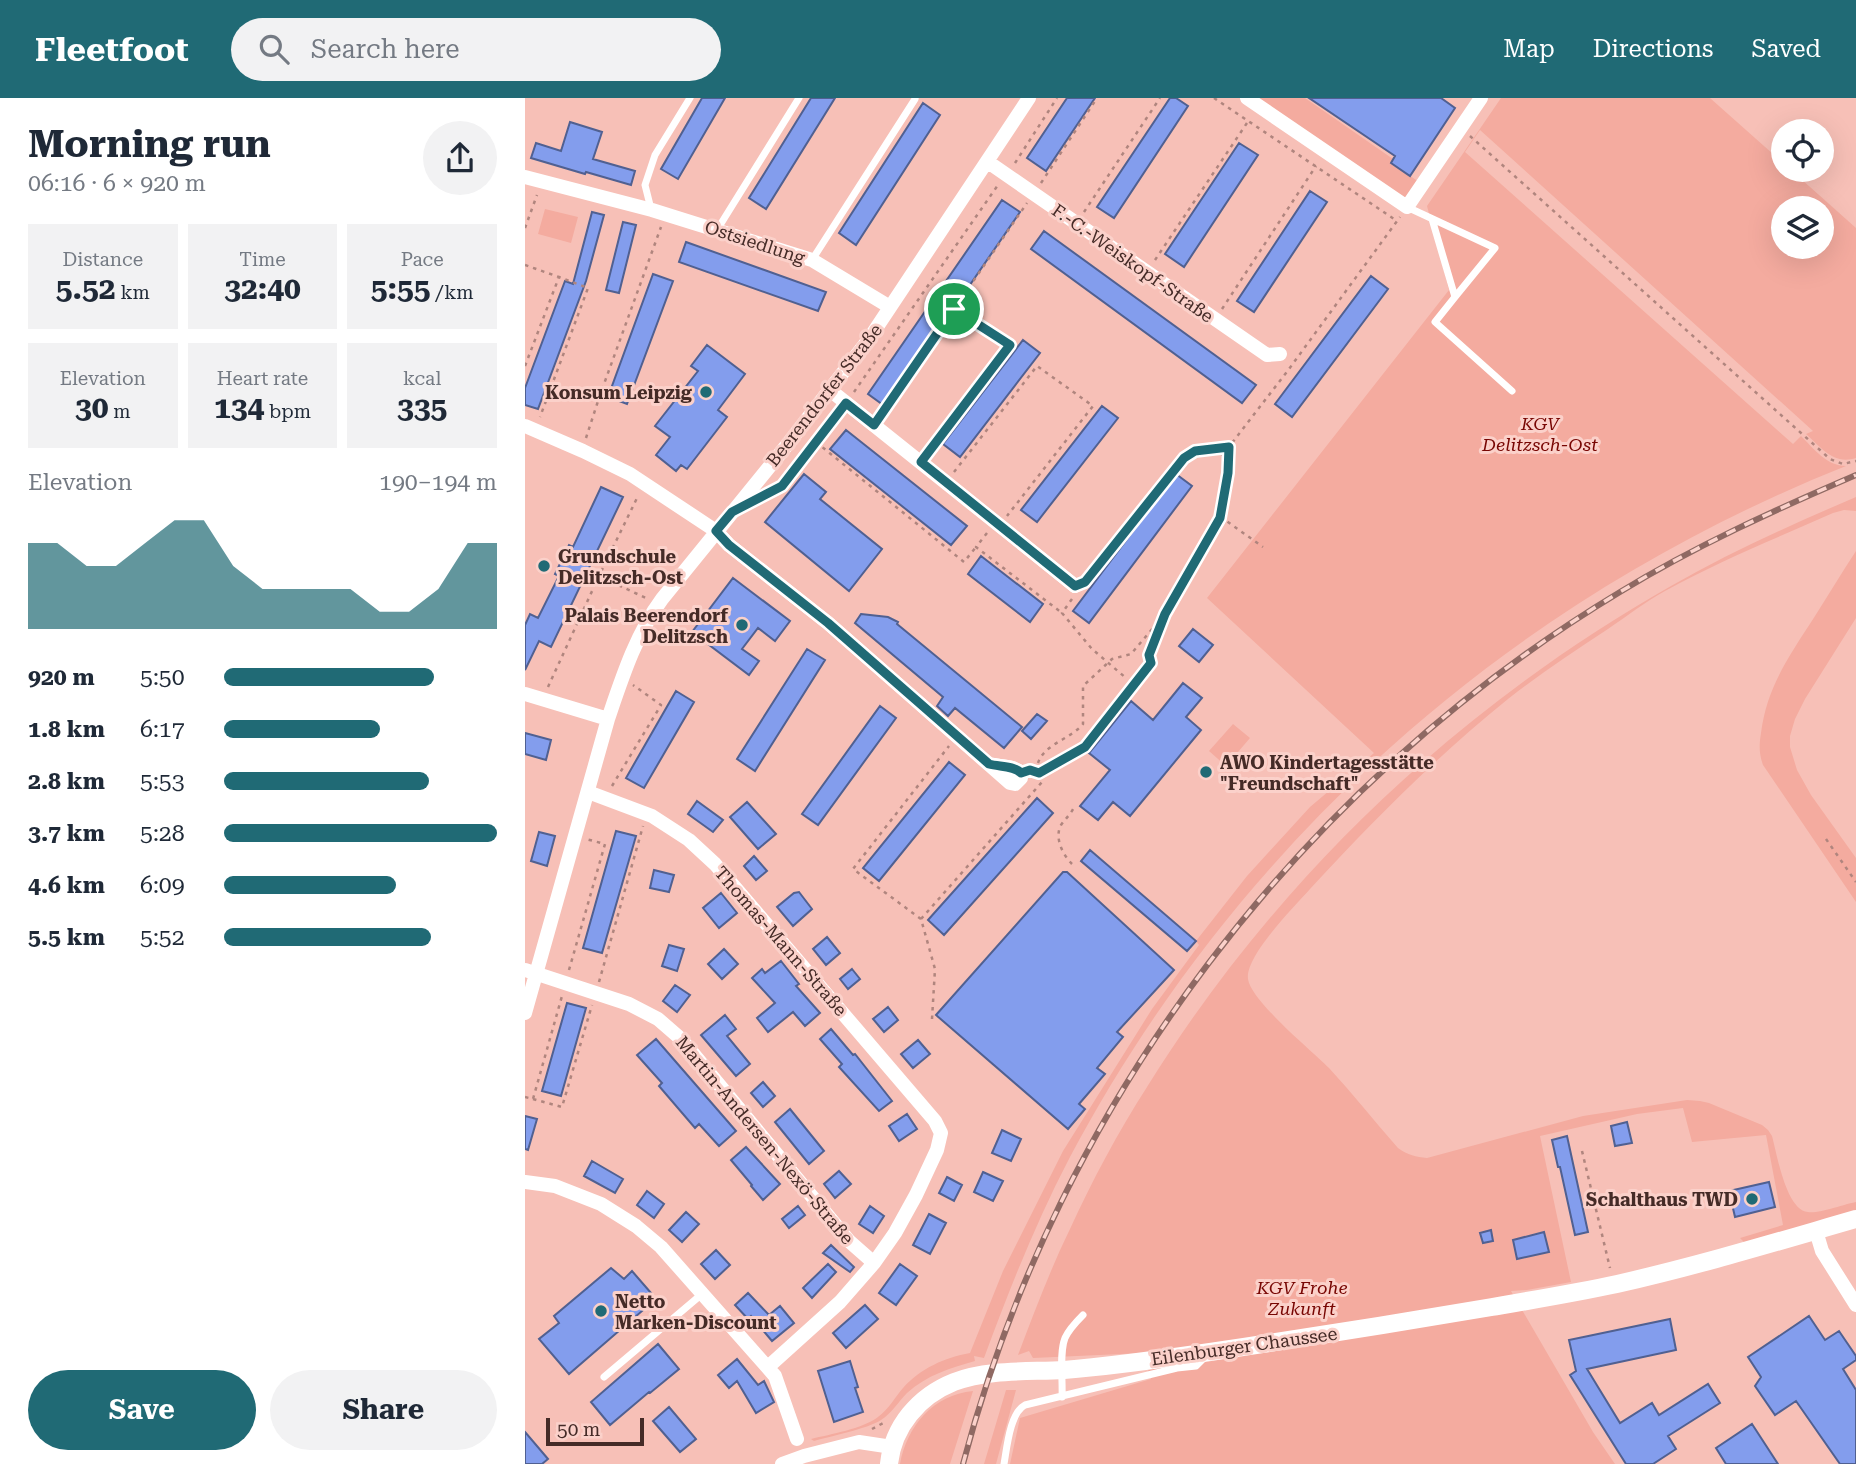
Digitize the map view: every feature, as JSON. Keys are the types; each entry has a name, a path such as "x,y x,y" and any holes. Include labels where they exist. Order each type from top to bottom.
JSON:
{"street":[{"name":"Beerendorfer Straße","path":"525,1013 531,972 576,836 608,719 622,677 645,626 658,605 869,339 1029,98"},
{"path":"1247,98 1407,207 1481,98"},
{"name":"F.-C.-Weiskopf-Straße","path":"988,162 1267,355 1280,354"},
{"name":"Ostsiedlung","path":"525,177 659,212 812,260 890,307"},
{"path":"830,390 1000,525 1080,584"},
{"path":"530,428 630,474 716,531 729,545 828,623 989,764 1013,768 1021,773"},
{"path":"525,694 608,719"},
{"name":"Thomas-Mann-Straße","path":"588,792 646,814 689,839 715,864 935,1121 941,1133 937,1150 895,1233 874,1263"},
{"name":"Martin-Andersen-Nexö-Straße","path":"531,972 629,1004 657,1019 681,1039 849,1241 874,1263"},
{"path":"525,1182 555,1186 601,1204 636,1226 661,1247 775,1376 797,1438"},
{"name":"Eilenburger Chaussee","path":"782,1464 859,1442 890,1455 898,1431 925,1397 969,1377 1103,1367 1434,1317 1613,1285 1693,1266 1856,1219"},
{"path":"1816,1231 1822,1251 1856,1305"},
{"path":"768,1367 840,1302 874,1263"}],"lane":[{"path":"659,212 645,185 655,155 690,98"},
{"path":"717,230 799,98"},
{"path":"812,260 915,99"},
{"path":"1407,207 1496,248 1435,322 1512,391"},
{"path":"1432,219 1455,297"},
{"path":"1021,773 1030,770 1042,776 1085,747 1151,663"},
{"path":"604,1377 702,1294"},
{"path":"1062,1397 1064,1340 1083,1315"},
{"path":"1003,1464 1018,1409 1025,1405 1177,1368 1196,1366 1210,1352"}],"path":[{"path":"762,496 782,486 846,403 1015,163 1057,98"},
{"path":"874,425 1097,98"},
{"path":"1076,224 1160,98"},
{"path":"1214,98 1397,221"},
{"path":"1147,272 1260,107"},
{"path":"1461,127 1830,459 1843,464 1856,461"},
{"path":"1215,319 1326,151"},
{"path":"525,228 542,182"},
{"path":"1222,456 1407,207"},
{"path":"583,451 600,395 641,283 659,212"},
{"path":"525,265 588,288 530,428"},
{"path":"525,366 558,277"},
{"path":"921,462 1010,345 954,309"},
{"path":"816,442 964,562 993,526 1000,525 1093,406 1037,366 946,483"},
{"path":"1151,663 1149,655 1165,614 1220,518 1228,473 1229,447"},
{"path":"1062,612 1080,584 1184,458 1195,451 1229,447"},
{"path":"543,699 599,576 645,484"},
{"path":"1220,518 1263,547"},
{"path":"976,547 1062,612 1092,649 1134,685"},
{"path":"588,571 658,605"},
{"path":"921,919 1042,776 1038,760 1043,752 1070,736 1083,724 1083,686 1107,662 1131,654 1165,614"},
{"path":"605,798 661,705 622,677"},
{"path":"932,1019 935,969 921,919 853,869 956,736"},
{"path":"1072,864 1065,858 1059,831 1075,805"},
{"path":"525,1097 562,1107 646,814"},
{"path":"533,1099 605,844 576,836"},
{"path":"1826,839 1856,883"},
{"path":"1582,1152 1610,1268"}],"green space":[{"path":"1247,98 1305,98 1393,159 1391,163 1422,184 1407,207"},
{"name":"KGV Delitzsch-Ost","path":"1501,98 1710,98 1771,152 1771,182 1804,182 1820,196 1771,196 1771,259 1834,259 1834,208 1856,228 1856,458 1841,459 1823,450 1806,434 1813,431 1480,130 1465,152 1793,444 1801,436 1827,460 1846,466 1724,521 1608,585 1498,659 1396,742 1302,834 1216,934 1138,1041 1070,1157 1046,1206 984,1358 974,1356 975,1361 948,1369 923,1381 907,1393 892,1411 875,1423 814,1441 811,1439 864,1425 878,1417 903,1388 925,1369 970,1353 1003,1271 1063,1151 1152,1009 1199,945 1196,941 1247,876 1310,807 1374,753 1207,598 1449,290 1427,206"},
{"path":"545,209 578,217 571,243 538,234"},
{"name":"KGV Frohe Zukunft","path":"1856,497 1856,511 1833,513 1727,560 1658,595 1508,699 1406,790 1310,889 1262,945 1249,969 1248,979 1259,1000 1270,1012 1329,1068 1398,1148 1409,1154 1427,1158 1583,1116 1687,1100 1700,1101 1762,1125 1768,1130 1788,1192 1800,1209 1818,1212 1856,1202 1856,1211 1745,1243 1740,1238 1783,1225 1766,1135 1692,1142 1683,1108 1637,1114 1540,1136 1571,1282 1511,1291 1593,1432 1615,1464 1010,1464 1020,1418 1151,1379 1143,1353 1033,1358 1029,1351 1018,1355 1078,1211 1136,1104 1198,1011 1253,938 1313,869 1378,804 1446,743 1517,686 1593,634 1671,586 1785,528"},
{"path":"1856,551 1856,618 1805,699 1795,719 1790,747 1797,770 1811,795 1856,858 1856,902 1763,765 1760,737 1768,700 1781,672"},
{"path":"1233,724 1250,738 1226,766 1209,751"},
{"path":"1006,1390 1016,1390 996,1464 984,1464"},
{"path":"973,1391 950,1464 900,1464 909,1437 924,1415 946,1399"}],"building":[{"path":"702,98 725,98 678,179 661,169"},
{"path":"811,98 835,98 766,209 749,198"},
{"path":"1067,98 1095,98 1046,171 1027,158"},
{"path":"1170,98 1176,98 1188,106 1114,218 1097,207"},
{"path":"1309,98 1441,98 1455,108 1410,176 1391,163 1395,156"},
{"path":"923,103 940,115 856,245 839,233"},
{"path":"570,122 602,132 593,159 635,171 631,185 531,158 536,143 561,151"},
{"path":"1239,143 1258,155 1184,267 1165,254"},
{"path":"1310,191 1327,202 1254,312 1237,301"},
{"path":"1002,200 1020,212 886,407 868,394"},
{"path":"592,212 604,215 586,281 538,409 525,405 525,388 565,281 573,284"},
{"path":"623,222 636,225 619,293 606,290"},
{"path":"1044,231 1256,385 1242,403 1031,249"},
{"path":"686,242 826,292 818,311 679,262"},
{"path":"653,274 673,281 627,404 608,397"},
{"path":"1371,276 1388,289 1292,417 1275,404"},
{"path":"1023,340 1040,353 960,457 943,444"},
{"name":"Konsum Leipzig","path":"707,345 745,374 718,410 727,417 687,469 681,465 676,471 656,455 670,437 655,426 698,371 691,366"},
{"path":"1102,406 1118,418 1037,522 1021,510"},
{"path":"846,430 967,526 951,545 830,449"},
{"path":"804,474 826,492 820,499 882,549 849,591 765,522"},
{"path":"1176,474 1192,486 1089,623 1073,611"},
{"path":"601,487 623,497 551,647 539,641 525,670 525,625 530,614 538,618 559,576 555,574 569,545 573,547"},
{"path":"981,556 1043,604 1030,622 968,574"},
{"name":"Palais Beerendorf Delitzsch","path":"733,578 790,621 775,641 758,628 742,649 759,661 749,675 692,632"},
{"path":"861,614 888,617 898,622 897,624 1022,727 1004,748 955,708 948,716 937,706 943,697 855,623"},
{"path":"1193,629 1213,645 1199,662 1179,646"},
{"path":"807,649 825,660 755,771 737,759"},
{"path":"1183,683 1202,698 1186,717 1201,730 1130,816 1113,802 1098,820 1080,806 1110,770 1089,753 1131,701 1153,720"},
{"path":"676,691 694,702 644,788 626,778"},
{"path":"880,706 896,718 818,825 802,814"},
{"path":"1037,714 1047,721 1031,739 1022,731"},
{"path":"525,733 551,740 546,760 525,754"},
{"path":"949,762 965,775 879,881 863,868"},
{"path":"1037,798 1053,813 944,935 928,920"},
{"path":"697,801 723,820 713,832 688,814"},
{"path":"747,802 776,834 758,849 730,817"},
{"path":"616,831 636,836 602,953 583,948"},
{"path":"539,832 555,836 547,866 531,861"},
{"path":"1090,850 1196,941 1187,951 1081,861"},
{"path":"754,856 767,871 756,880 744,866"},
{"path":"654,870 674,875 669,892 650,888"},
{"path":"1063,872 1067,872 1174,970 1117,1032 1123,1037 1097,1068 1105,1074 1079,1104 1085,1109 1068,1129 936,1015"},
{"path":"799,892 812,909 793,926 777,907"},
{"path":"721,893 737,913 719,928 703,908"},
{"path":"827,937 840,953 826,965 813,949"},
{"path":"669,945 684,949 677,971 662,966"},
{"path":"724,949 738,964 722,979 708,964"},
{"path":"781,961 799,984 796,986 820,1013 805,1026 793,1012 768,1032 757,1018 775,1003 752,978 762,969 765,973"},
{"path":"852,969 860,979 848,989 840,979"},
{"path":"675,985 690,995 677,1012 663,1001"},
{"path":"567,1003 586,1008 561,1096 542,1091"},
{"path":"888,1007 898,1020 884,1032 873,1019"},
{"path":"725,1015 736,1029 727,1036 750,1064 736,1076 701,1035"},
{"path":"831,1029 853,1055 855,1054 892,1101 879,1111 839,1067 842,1064 820,1039"},
{"path":"656,1039 736,1131 719,1146 699,1124 695,1128 659,1086 662,1083 637,1055"},
{"path":"918,1040 930,1054 913,1068 901,1054"},
{"path":"763,1082 775,1096 763,1107 751,1093"},
{"path":"790,1109 824,1151 809,1164 775,1122"},
{"path":"907,1114 917,1129 899,1141 889,1126"},
{"path":"525,1116 537,1119 528,1150 525,1149"},
{"path":"1627,1122 1632,1143 1615,1146 1611,1126"},
{"path":"1002,1130 1021,1139 1011,1161 992,1153"},
{"path":"1567,1136 1588,1232 1575,1235 1552,1140"},
{"path":"746,1147 780,1184 763,1200 731,1160"},
{"path":"592,1161 623,1179 615,1193 584,1176"},
{"path":"839,1171 851,1184 835,1198 824,1184"},
{"path":"983,1172 1003,1181 993,1201 974,1192"},
{"path":"947,1177 962,1185 954,1201 939,1193"},
{"name":"Schalthaus TWD","path":"1769,1182 1775,1207 1735,1217 1729,1191"},
{"path":"647,1191 664,1204 654,1218 637,1205"},
{"path":"798,1206 805,1215 789,1228 782,1219"},
{"path":"870,1206 884,1216 873,1233 859,1224"},
{"path":"686,1212 699,1224 682,1242 669,1230"},
{"path":"929,1214 946,1223 930,1254 913,1245"},
{"path":"1491,1230 1493,1241 1483,1243 1480,1233"},
{"path":"1544,1232 1549,1252 1517,1259 1513,1240"},
{"path":"831,1245 854,1267 850,1272 823,1253"},
{"path":"716,1250 730,1265 715,1279 701,1264"},
{"path":"828,1264 836,1272 812,1298 803,1288"},
{"path":"900,1264 917,1276 896,1305 879,1293"},
{"name":"Netto Marken-Discount","path":"611,1268 624,1279 632,1271 651,1293 644,1299 649,1305 569,1374 539,1339 559,1323 554,1316"},
{"path":"748,1293 769,1315 780,1306 794,1323 772,1341 751,1316 748,1319 735,1305"},
{"path":"865,1305 878,1319 846,1348 833,1333"},
{"path":"1809,1316 1825,1340 1839,1331 1856,1356 1856,1360 1843,1369 1856,1390 1856,1464 1840,1464 1796,1401 1775,1415 1755,1386 1761,1377 1748,1357"},
{"path":"1670,1319 1676,1350 1587,1369 1620,1423 1652,1403 1659,1415 1708,1384 1720,1403 1668,1436 1676,1449 1653,1464 1626,1464 1570,1375 1576,1371 1569,1340"},
{"path":"658,1344 679,1369 610,1425 591,1402"},
{"path":"737,1359 758,1385 764,1381 774,1402 756,1413 737,1381 729,1388 718,1375"},
{"path":"850,1361 863,1412 834,1422 818,1371"},
{"path":"669,1407 696,1439 680,1452 653,1421"},
{"path":"1752,1424 1778,1464 1726,1464 1716,1448"},
{"path":"525,1432 548,1459 542,1464 525,1464"}],"railway":[{"path":"963,1464 1005,1331 1061,1202 1129,1080 1207,965 1297,857 1396,758 1504,670 1620,592 1677,559 1856,475"}],"place":[{"name":"Konsum Leipzig","path":"706,392"},
{"name":"Grundschule Delitzsch-Ost","path":"544,566"},
{"name":"Palais Beerendorf Delitzsch","path":"742,625"},
{"name":"AWO Kindertagesstätte \"Freundschaft\"","path":"1206,772"},
{"name":"Schalthaus TWD","path":"1752,1199"},
{"name":"Netto Marken-Discount","path":"601,1311"}],"route":[{"path":"954,309 1010,345 921,462 1075,586 1085,582 1184,458 1195,451 1229,447 1225,498 1220,518 1165,614 1149,655 1151,663 1085,747 1039,773 1030,770 1021,773 1013,768 989,764 828,623 729,545 716,531 732,512 782,486 846,403 874,425 954,309"}]}
